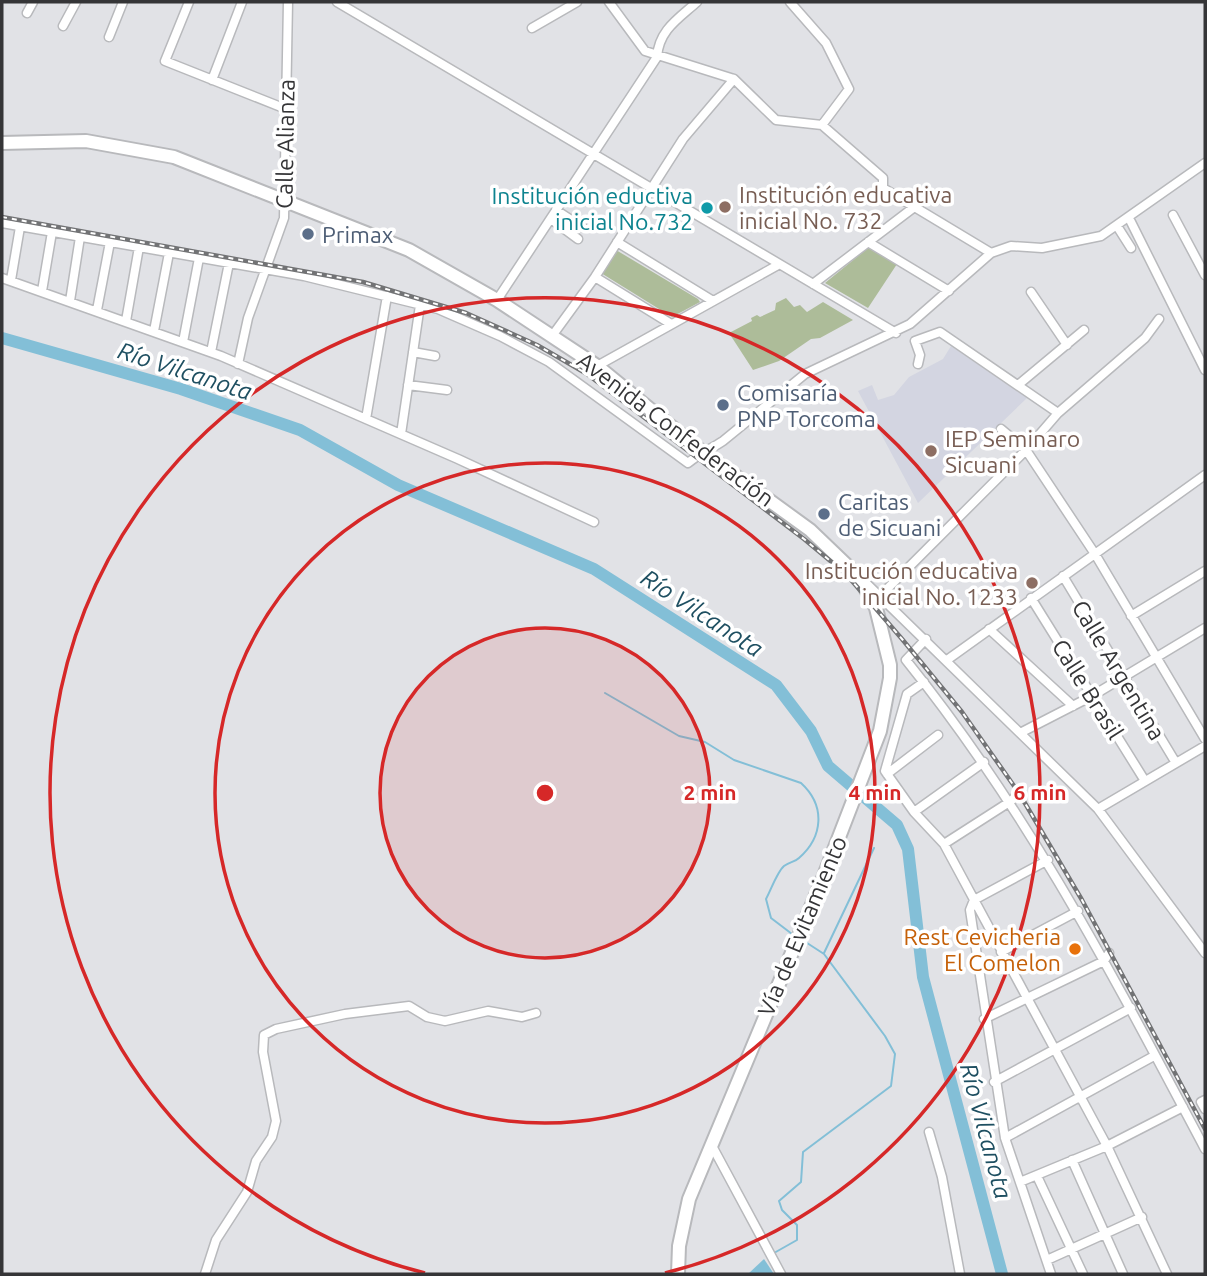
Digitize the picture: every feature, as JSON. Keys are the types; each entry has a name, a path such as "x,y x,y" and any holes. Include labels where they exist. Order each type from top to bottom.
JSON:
{"highway":[{"name":"Avenida Confederación","path":"2,143 86,141 174,157 409,250 497,300 597,366 701,451 810,530 859,577"},
{"name":"Vía de Evitamiento","path":"678,1274 679,1246 688,1199 844,824 884,714 890,665 876,599 859,577"}],"street":[{"path":"27,13 33,2"},
{"path":"63,26 76,2"},
{"path":"109,37 123,2"},
{"path":"189,2 165,61 286,109"},
{"path":"212,80 242,2"},
{"name":"Calle Alianza","path":"238,364 264,270 284,218 288,2"},
{"path":"337,2 896,333"},
{"path":"532,28 577,2"},
{"path":"609,2 638,44 657,57 706,68 734,79 776,120 822,124 883,178 883,188 991,253"},
{"path":"497,300 657,57 658,40 666,29 697,2"},
{"path":"790,2 826,43 849,89 822,124"},
{"path":"552,336 595,277 683,139 734,79"},
{"path":"2,223 229,263 420,304 500,335 550,362 688,463 701,451 712,449 821,364 896,333 991,253 1011,246 1042,248 1078,243 1101,236 1205,163"},
{"path":"813,284 913,208"},
{"path":"556,210 582,227"},
{"path":"1173,215 1205,275"},
{"path":"1129,218 1205,370"},
{"path":"551,219 578,239"},
{"path":"1117,226 1131,248"},
{"path":"20,227 6,279 211,352 401,434 594,522"},
{"path":"42,291 52,232"},
{"path":"71,301 80,237"},
{"path":"97,310 110,242"},
{"path":"617,242 712,300"},
{"path":"868,242 949,290"},
{"path":"126,321 139,247"},
{"path":"154,331 169,253"},
{"path":"183,342 199,258"},
{"path":"211,352 229,263"},
{"path":"597,366 778,265"},
{"path":"595,277 671,324"},
{"path":"1031,292 1068,345"},
{"path":"366,419 387,296"},
{"path":"401,434 420,304"},
{"path":"1159,319 1154,329 1139,344 1058,413 1027,450 876,599 926,639 1098,809 1205,953"},
{"path":"1018,385 1084,330"},
{"path":"918,364 920,360 915,341 940,331 971,356 1058,413"},
{"path":"413,352 435,356"},
{"path":"408,385 447,390"},
{"path":"1001,429 1027,450 1096,554 1205,739"},
{"path":"947,660 1205,475"},
{"path":"1131,615 1205,571"},
{"name":"Calle Argentina","path":"1063,576 1176,763"},
{"name":"Calle Brasil","path":"1031,598 1145,781"},
{"path":"1022,732 1092,696 1205,628"},
{"path":"989,629 1073,706"},
{"path":"890,665 906,660 926,639"},
{"path":"906,660 1012,801 1107,957 1154,1056 1205,1149"},
{"path":"924,682 907,694 897,737 885,765 887,774 914,812 944,844 1107,1146 1167,1274"},
{"path":"887,774 938,735"},
{"path":"1098,809 1205,746"},
{"path":"914,812 984,762"},
{"path":"944,844 1012,801 1020,793"},
{"path":"1048,860 974,900 970,910 984,1019 1005,1138 1051,1274"},
{"path":"1001,952 1078,911"},
{"path":"984,1019 1107,957"},
{"path":"205,1274 216,1240 247,1192 256,1161 272,1137 276,1121 263,1052 264,1035 276,1028 345,1013 409,1006 427,1017 445,1021 488,1011 522,1017 536,1013"},
{"path":"994,1082 1130,1008"},
{"path":"1005,1138 1154,1056"},
{"path":"1020,1182 1107,1146 1183,1107"},
{"path":"929,1132 942,1177 960,1274"},
{"path":"711,1144 781,1274"},
{"path":"1072,1160 1124,1274"},
{"path":"1037,1176 1083,1274"},
{"path":"1047,1260 1142,1217"}],"shaded area":[{"name":"IEP Seminaro Sicuani","path":"951,346 1027,398 918,503 858,391 872,385 878,400 894,395 909,377 943,359"}],"green space":[{"path":"868,248 897,264 868,308 825,283"},
{"path":"616,250 700,302 672,317 601,273"},
{"path":"786,298 794,307 800,305 807,312 823,302 853,320 820,338 811,339 779,361 753,370 729,333 752,321 751,318 757,315 760,317 775,310 776,303"}],"water":[{"path":"764,1259 774,1274 748,1274"}],"waterway":[{"name":"Río Vilcanota","path":"2,338 181,389 300,430 398,485 594,569 776,685 811,731 828,766 897,825 908,849 923,977 1002,1274"},
{"path":"605,693 679,736 705,742 734,760 801,783 809,792 818,811 817,831 813,841 799,858 781,869 766,899 771,918 792,934"},
{"path":"824,953 874,848"},
{"path":"774,1253 797,1240 797,1225 782,1210 779,1201 801,1182 803,1152 891,1086 895,1054 885,1036 824,954 804,941"}],"railway":[{"path":"2,217 363,282 466,313 537,345 587,374 846,574 962,712 1019,793 1082,900 1205,1129"}],"place":[{"name":"Institución educativa inicial No. 732","path":"725,207"},
{"name":"Institución eductiva inicial No.732","path":"707,208"},
{"name":"Primax","path":"308,234"},
{"name":"Comisaría PNP Torcoma","path":"723,405"},
{"name":"IEP Seminaro Sicuani","path":"931,451"},
{"name":"Caritas de Sicuani","path":"824,514"},
{"name":"Institución educativa inicial No. 1233","path":"1032,583"},
{"name":"Rest Cevicheria El Comelon","path":"1075,949"}]}
